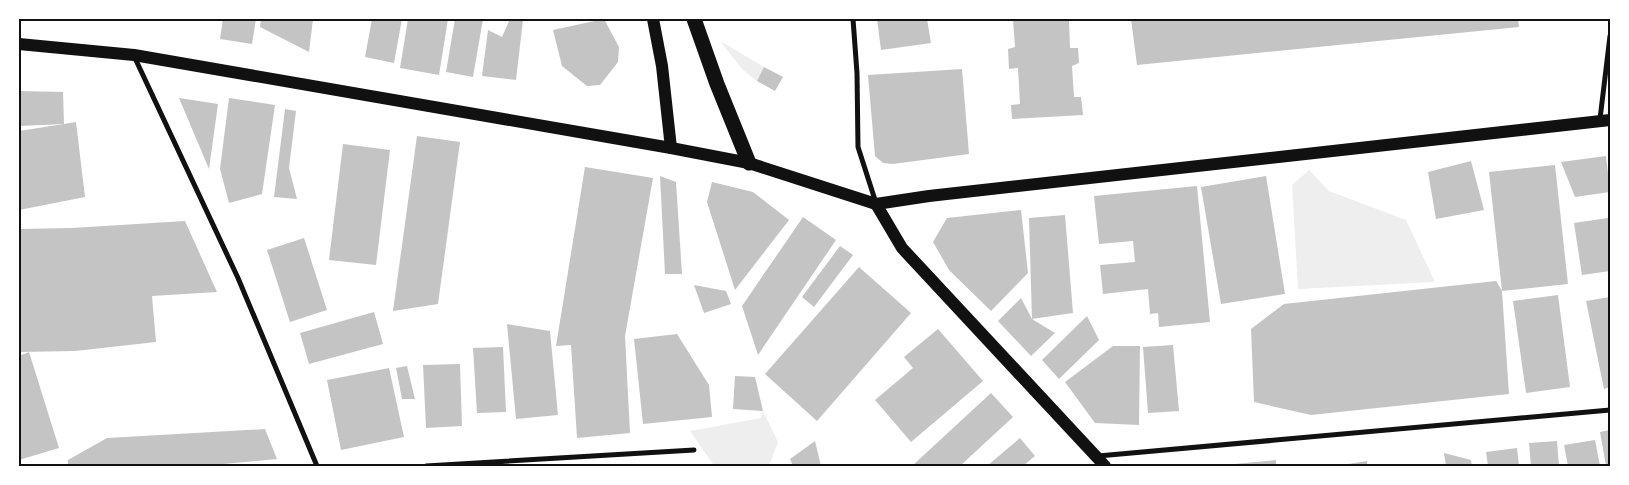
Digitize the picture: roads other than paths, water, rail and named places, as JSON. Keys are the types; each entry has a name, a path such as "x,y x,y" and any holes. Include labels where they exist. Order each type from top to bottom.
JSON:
{"highway":[{"path":"694,19 748,163"}],"main road":[{"path":"653,19 662,66 671,148"},
{"path":"19,44 134,55 671,148 748,163 876,204 929,196 1605,120"},
{"path":"876,204 902,248 1105,466"}],"street":[{"path":"853,19 858,73 858,147 876,204"},
{"path":"1605,120 1610,36"},
{"path":"134,55 238,278 316,466"},
{"path":"1096,456 1610,410"},
{"path":"426,466 694,450"}]}
